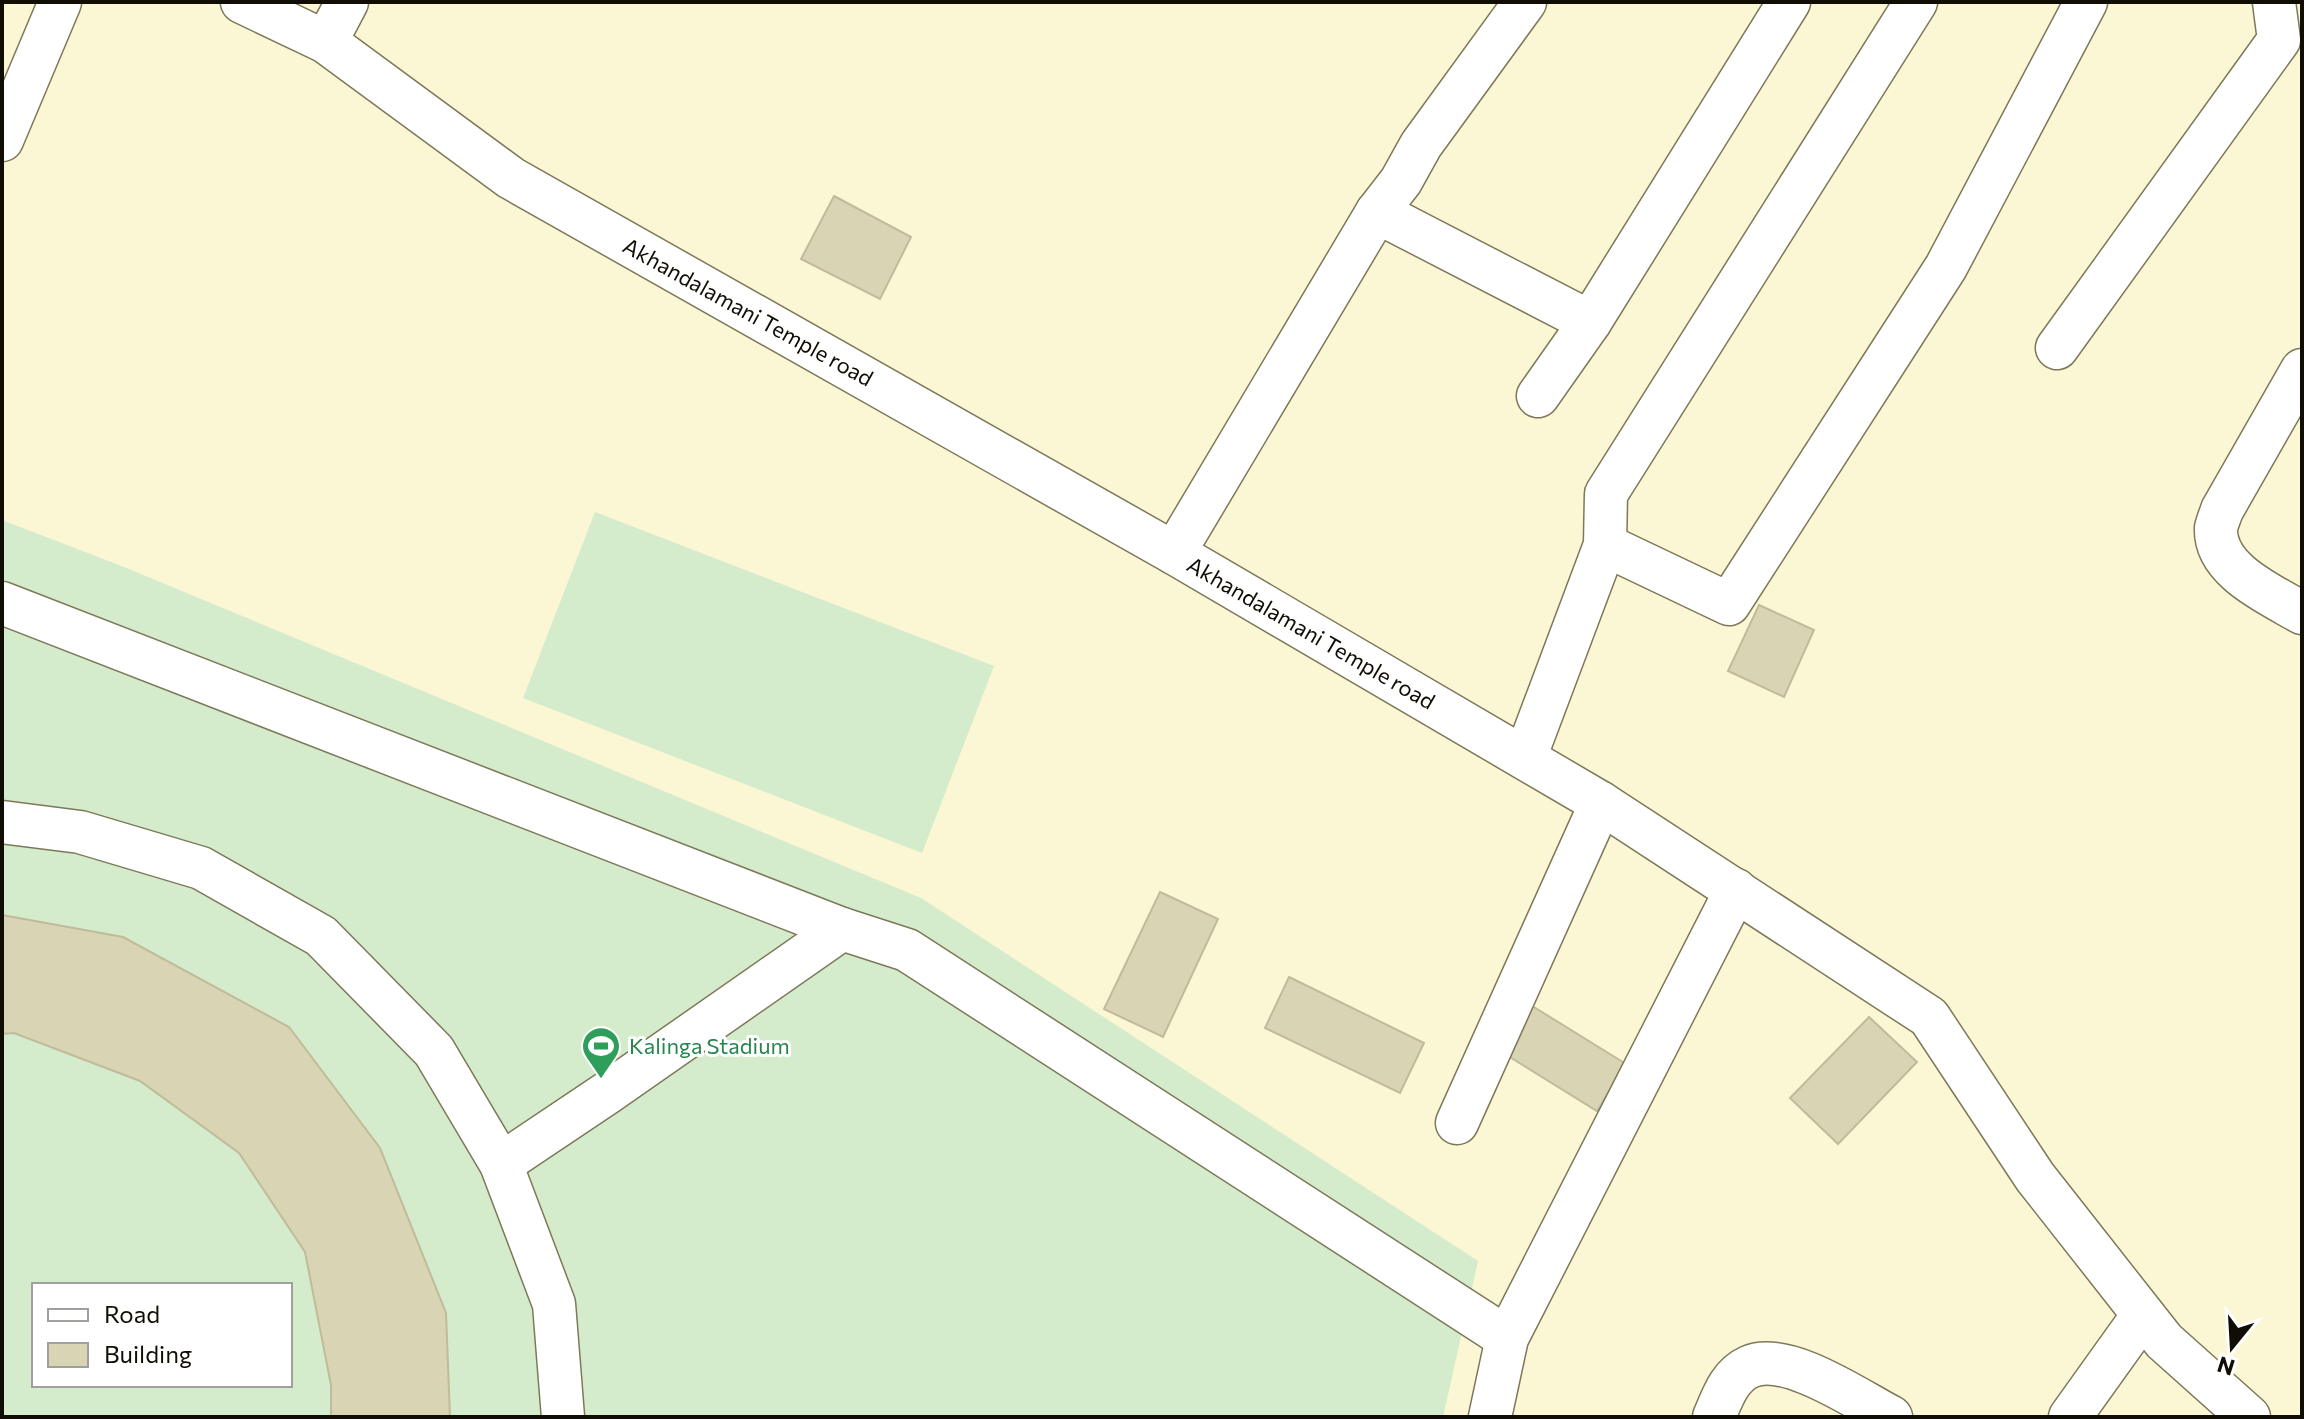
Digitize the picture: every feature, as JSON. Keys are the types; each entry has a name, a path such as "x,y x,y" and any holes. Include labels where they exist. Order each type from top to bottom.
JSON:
{"street":[{"path":"2,140 60,2"},
{"name":"Akhandalamani Temple road","path":"242,2 326,42 511,178 1174,553 1601,803 1929,1017 2035,1177 2143,1315 2164,1341 2249,1417"},
{"path":"326,42 347,2"},
{"path":"1174,553 1377,212 1401,181 1421,145 1525,2"},
{"path":"1538,396 1590,322 1789,2"},
{"path":"1525,758 1605,545 1606,494 1916,2"},
{"path":"1605,545 1729,604 1946,267 2086,2"},
{"path":"2057,348 2279,40 2274,2"},
{"path":"1377,212 1590,322"},
{"path":"2302,370 2222,510 2216,528 2219,545 2228,562 2254,584 2302,613"},
{"path":"2,603 842,929 907,950 1507,1338"},
{"path":"1457,1123 1601,803"},
{"path":"2,822 80,832 201,868 321,936 434,1051 501,1164 554,1304 563,1417"},
{"path":"1490,1417 1507,1338 1736,890"},
{"path":"501,1164 842,929"},
{"path":"2070,1417 2143,1315"},
{"path":"1714,1417 1726,1388 1747,1368 1764,1363 1783,1364 1807,1373 1891,1417"}],"green space":[{"path":"595,512 994,666 922,853 523,698"},
{"name":"Kalinga Stadium","path":"2,520 124,567 921,898 1478,1261 1443,1417 2,1417"}],"building":[{"path":"834,196 911,237 880,299 801,259"},
{"path":"1759,605 1814,630 1784,697 1728,671"},
{"path":"1160,892 1218,919 1163,1037 1104,1009"},
{"path":"2,915 123,937 289,1027 380,1148 446,1313 450,1417 331,1417 331,1385 305,1252 239,1153 140,1081 14,1033 2,1034"},
{"path":"1289,977 1424,1043 1400,1093 1265,1028"},
{"path":"1529,1004 1626,1064 1597,1111 1500,1051"},
{"path":"1869,1017 1917,1062 1838,1144 1790,1098"}],"place":[{"name":"Kalinga Stadium","path":"601,1080"}]}
